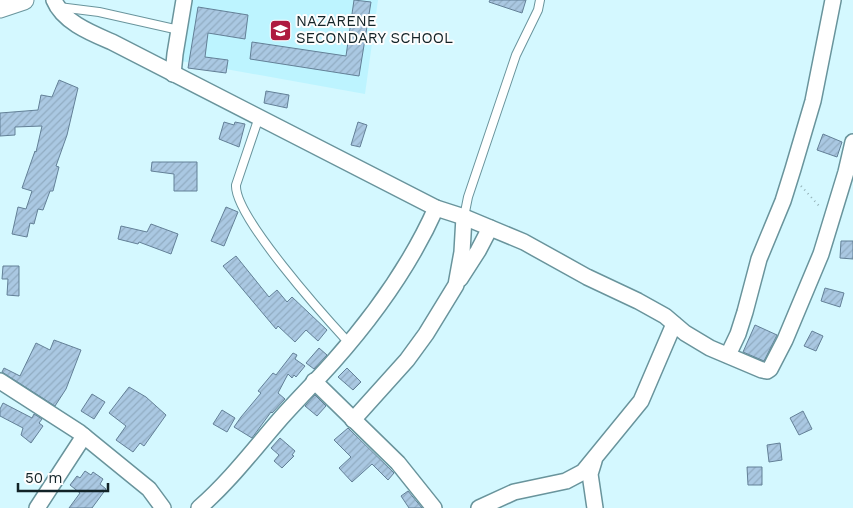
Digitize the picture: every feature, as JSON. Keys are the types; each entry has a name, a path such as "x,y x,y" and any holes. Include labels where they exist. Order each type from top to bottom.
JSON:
{"street":[{"path":"0,8 24,0"},
{"path":"173,74 184,0"},
{"path":"728,355 743,319 759,259 790,180 813,101 833,0"},
{"path":"56,3 69,19 86,30 436,208 464,217 524,242 587,277 665,316 697,341 767,371 770,369 785,340 821,254 853,142"},
{"path":"199,508 228,481 258,444 349,344 393,283 426,229 436,208"},
{"path":"456,285 462,252 464,217"},
{"path":"353,420 407,360 426,334 478,251 490,228"},
{"path":"479,508 514,492 566,482 575,478 590,465 641,401 674,324"},
{"path":"0,381 84,436 149,488 163,508"},
{"path":"314,381 398,462 434,508"},
{"path":"37,508 84,436"},
{"path":"595,508 590,474 597,455"}],"lane":[{"path":"464,217 468,197 516,55 538,10 540,0"},
{"path":"56,3 179,30"},
{"path":"259,117 236,184 236,191 249,217 270,249 349,344"}],"path":[{"path":"790,180 801,186 832,218"}],"shaded area":[{"name":"NAZARENE SECONDARY SCHOOL","path":"192,0 378,0 365,94 181,61"}],"building":[{"path":"354,0 371,2 359,76 250,59 252,42 346,56"},
{"path":"490,0 526,0 522,13 489,2"},
{"path":"198,7 248,15 245,39 208,33 205,57 228,60 226,73 188,68"},
{"path":"59,80 78,88 67,135 56,166 59,167 53,191 50,191 43,210 38,209 34,224 30,223 27,237 12,234 18,207 26,209 32,191 22,188 36,152 42,126 15,127 15,135 0,136 0,113 38,110 41,95 52,97"},
{"path":"266,91 289,95 287,108 264,103"},
{"path":"224,122 234,125 235,122 245,124 239,147 219,139"},
{"path":"358,122 367,125 360,147 351,145"},
{"path":"823,134 842,142 837,157 817,150"},
{"path":"152,162 197,162 197,191 174,191 174,174 151,171"},
{"path":"226,207 238,212 224,246 211,241"},
{"path":"151,224 178,234 171,254 139,242 138,244 118,239 121,226 147,232"},
{"path":"841,241 853,241 853,259 840,258"},
{"path":"236,256 269,297 277,290 287,302 292,297 327,330 318,341 306,330 295,342 278,326 276,329 223,266"},
{"path":"3,266 19,266 19,296 7,295 8,279 2,279"},
{"path":"825,288 844,293 840,307 821,301"},
{"path":"755,325 777,335 764,361 743,352"},
{"path":"812,331 823,336 816,351 804,346"},
{"path":"54,340 81,350 66,389 55,406 2,372 4,368 20,376 36,343 50,350"},
{"path":"319,348 327,355 314,369 306,363"},
{"path":"293,353 297,355 295,359 305,366 296,377 294,375 292,378 288,374 278,393 285,399 271,412 252,438 234,427 261,393 258,391 273,373 276,375"},
{"path":"347,368 361,382 353,390 338,377"},
{"path":"129,387 146,397 166,415 144,446 140,443 133,452 116,440 126,426 109,413"},
{"path":"92,394 105,402 94,419 81,411"},
{"path":"315,395 326,406 317,416 305,406"},
{"path":"3,403 32,418 34,414 42,419 39,423 43,426 31,443 21,435 23,428 0,416 0,409"},
{"path":"222,410 235,418 227,432 213,424"},
{"path":"803,411 812,429 799,435 790,418"},
{"path":"348,428 394,473 388,480 372,464 352,482 339,468 351,457 334,440"},
{"path":"280,438 295,451 292,455 294,456 282,468 274,461 279,455 271,448"},
{"path":"780,443 782,460 769,462 767,445"},
{"path":"747,467 762,467 762,485 748,485"},
{"path":"85,471 91,475 93,472 103,479 100,484 106,489 92,508 69,508 80,493 70,485 77,476 80,478"},
{"path":"408,491 422,508 409,508 401,496"}],"place":[{"name":"NAZARENE SECONDARY SCHOOL","path":"280,30"}]}
